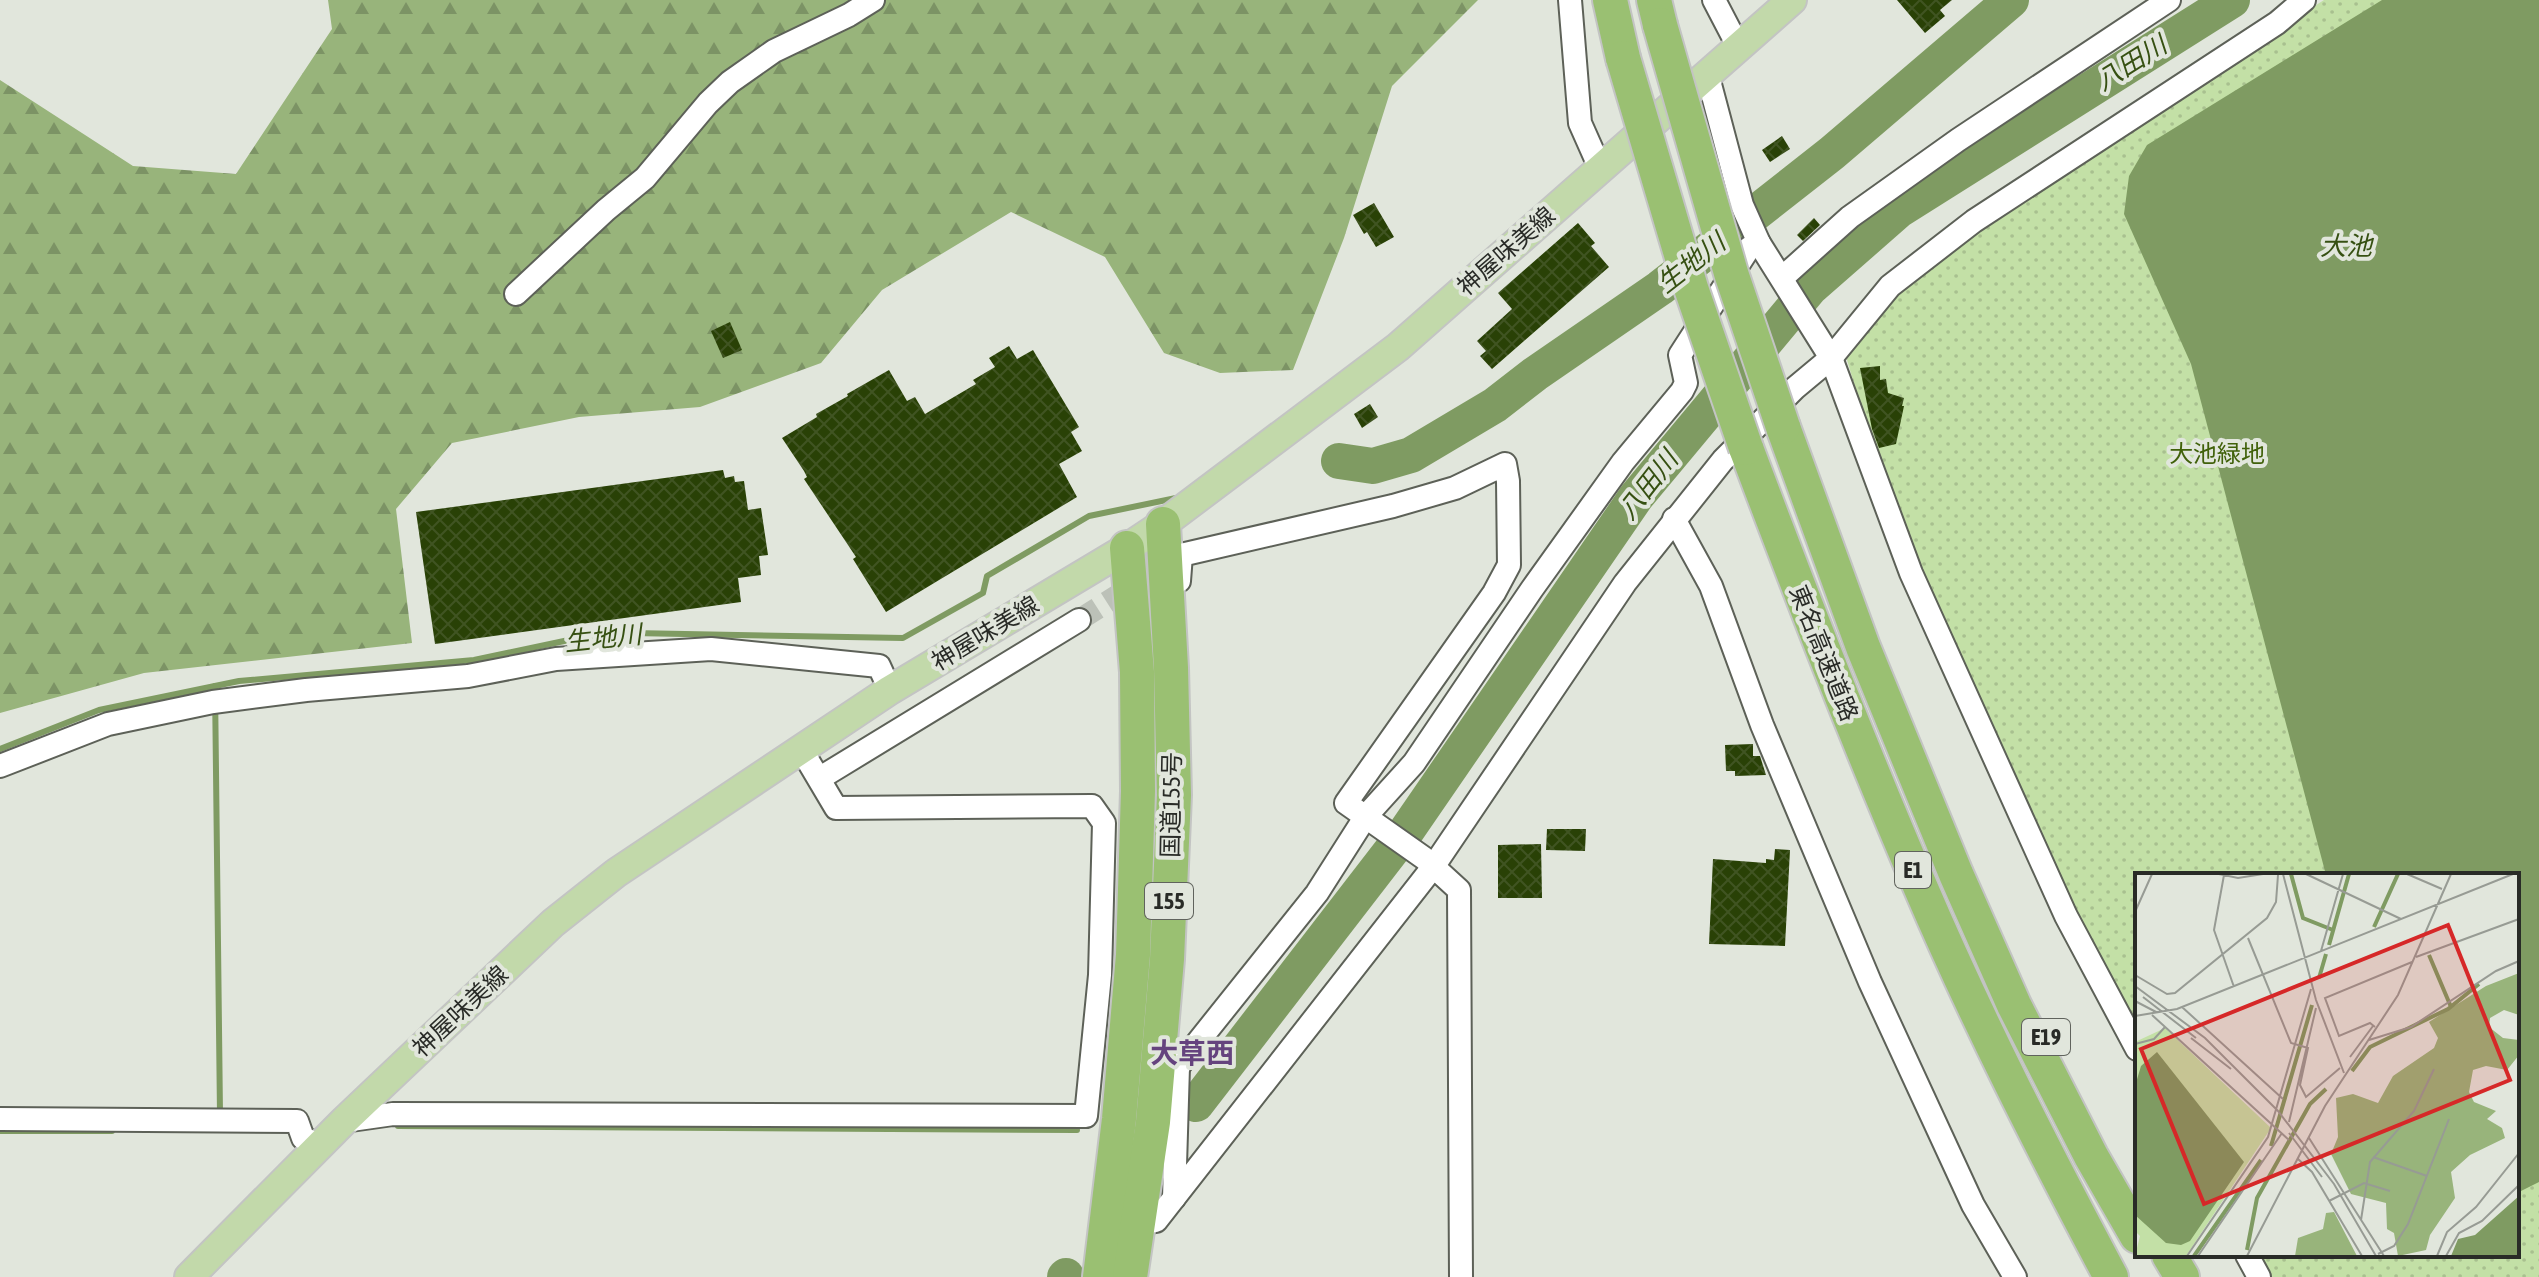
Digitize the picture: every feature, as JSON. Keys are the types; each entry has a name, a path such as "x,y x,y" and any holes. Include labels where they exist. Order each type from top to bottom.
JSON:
{"highway":[{"name":"東名高速道路","path":"1610,0 1623,58 1691,288 1746,448 1826,662 1921,889 2034,1130 2111,1277"},
{"name":"東名高速道路","path":"1657,12 1731,273 1863,647 1956,874 2014,1005 2091,1156 2135,1233"},
{"name":"国道155号","path":"1130,1277 1137,1224 1167,1077 1167,959 1174,795 1163,524"},
{"name":"国道155号","path":"1100,1277 1119,1119 1133,955 1138,791 1137,687 1127,548"},
{"name":"E19","path":"1956,874 2135,1195"},
{"path":"2149,1257 2160,1277"},
{"path":"2170,1257 2182,1277"}],"main road":[{"name":"神屋味美線","path":"189,1277 344,1121 553,923 616,873 890,690 1163,524 1398,347 1792,0"}],"street":[{"path":"516,294 645,178 708,103 730,82 774,51 873,0"},
{"path":"1570,0 1580,123 1600,168"},
{"path":"1714,0 1738,46"},
{"path":"1782,278 1850,217 1958,140 2169,0"},
{"path":"1137,1224 1156,1221 1174,1198 1429,862 1625,583 1723,460 1795,388 1831,358 1890,286 1974,221 2277,23 2304,0"},
{"path":"1707,73 1742,205 1759,243 1831,358 1911,573 2066,916 2135,1045"},
{"path":"1167,1077 1317,893 1369,818 1414,763 1623,462 1682,391 1686,383 1680,355 1749,248 1759,243"},
{"path":"1174,1198 1167,1077 1181,966 1186,730 1179,572 1181,555 1393,506 1455,488 1505,464 1509,565 1494,593 1346,803 1429,862 1459,890 1461,1277"},
{"path":"1674,519 1711,586 1762,725 1870,982 1973,1205 2015,1277"},
{"path":"820,778 1079,620"},
{"path":"0,766 108,724 213,702 306,690 468,676 556,659 624,652 711,649 879,666 890,690"},
{"path":"344,1121 393,1114 1086,1116 1100,975 1104,823 1092,806 836,808 801,749"},
{"path":"0,1119 297,1121 303,1138 321,1146"},
{"path":"2248,1257 2259,1277"}],"green space":[{"path":"328,0 1478,0 1392,86 1344,238 1293,370 1220,373 1164,353 1105,257 1011,212 882,290 821,363 700,407 579,417 452,443 396,509 412,643 144,673 0,713 0,80 133,166 236,174 332,29"},
{"name":"大池緑地","path":"2324,0 2539,0 2539,1277 2268,1277 2257,1257 2519,1257 2519,873 2135,873 2135,1027 2073,912 1919,571 1873,449 1843,346 1894,290 2077,160"}],"water":[{"name":"大池","path":"2382,0 2539,0 2539,1182 2519,1192 2519,873 2325,873 2191,364 2124,214 2129,176 2147,145"}],"building":[{"path":"1897,0 1952,0 1940,10 1945,16 1925,33"},
{"path":"1782,136 1790,149 1770,162 1762,150"},
{"path":"1374,203 1394,237 1376,247 1353,215"},
{"path":"1814,218 1820,225 1803,241 1797,235"},
{"path":"1578,223 1595,243 1591,246 1609,267 1492,369 1480,356 1486,351 1477,341 1512,309 1498,293"},
{"path":"730,322 742,350 723,358 711,331"},
{"path":"1009,346 1017,359 1033,350 1079,427 1071,432 1082,451 1059,464 1077,497 886,612 853,559 856,557 804,479 807,477 804,471 782,438 889,370 907,401 915,397 925,414 976,384 973,380 995,367 989,358"},
{"path":"1880,366 1880,380 1886,379 1888,393 1904,398 1904,406 1896,444 1879,448 1872,429 1860,368"},
{"path":"1370,404 1378,417 1362,428 1354,414"},
{"path":"723,470 725,478 734,476 735,482 744,481 748,510 761,508 768,555 759,556 761,575 738,578 741,602 435,644 416,512"},
{"path":"1753,744 1753,756 1760,756 1766,775 1735,776 1735,771 1726,771 1725,745"},
{"path":"1547,829 1586,829 1585,851 1546,850"},
{"path":"1541,844 1542,898 1498,898 1498,845"},
{"path":"1775,849 1790,850 1785,946 1709,944 1713,859 1766,863 1766,859 1774,860"}],"waterway":[{"name":"生地川","path":"1339,461 1373,466 1411,455 1495,405 1660,288 1832,153 2011,0"},
{"name":"八田川","path":"1196,1104 1405,833 1636,497 1810,288 1899,210 2232,0"},
{"name":"生地川","path":"0,749 99,710 239,681 474,660 583,637 632,633 903,638 983,593 987,576 1089,516 1176,498"},
{"path":"215,686 220,1114"},
{"path":"398,1126 1077,1130"},
{"path":"0,1131 112,1131"}],"tunnel":[{"path":"1079,620 1173,560"}],"district":[{"name":"大草西","path":"1192,1053"}]}
